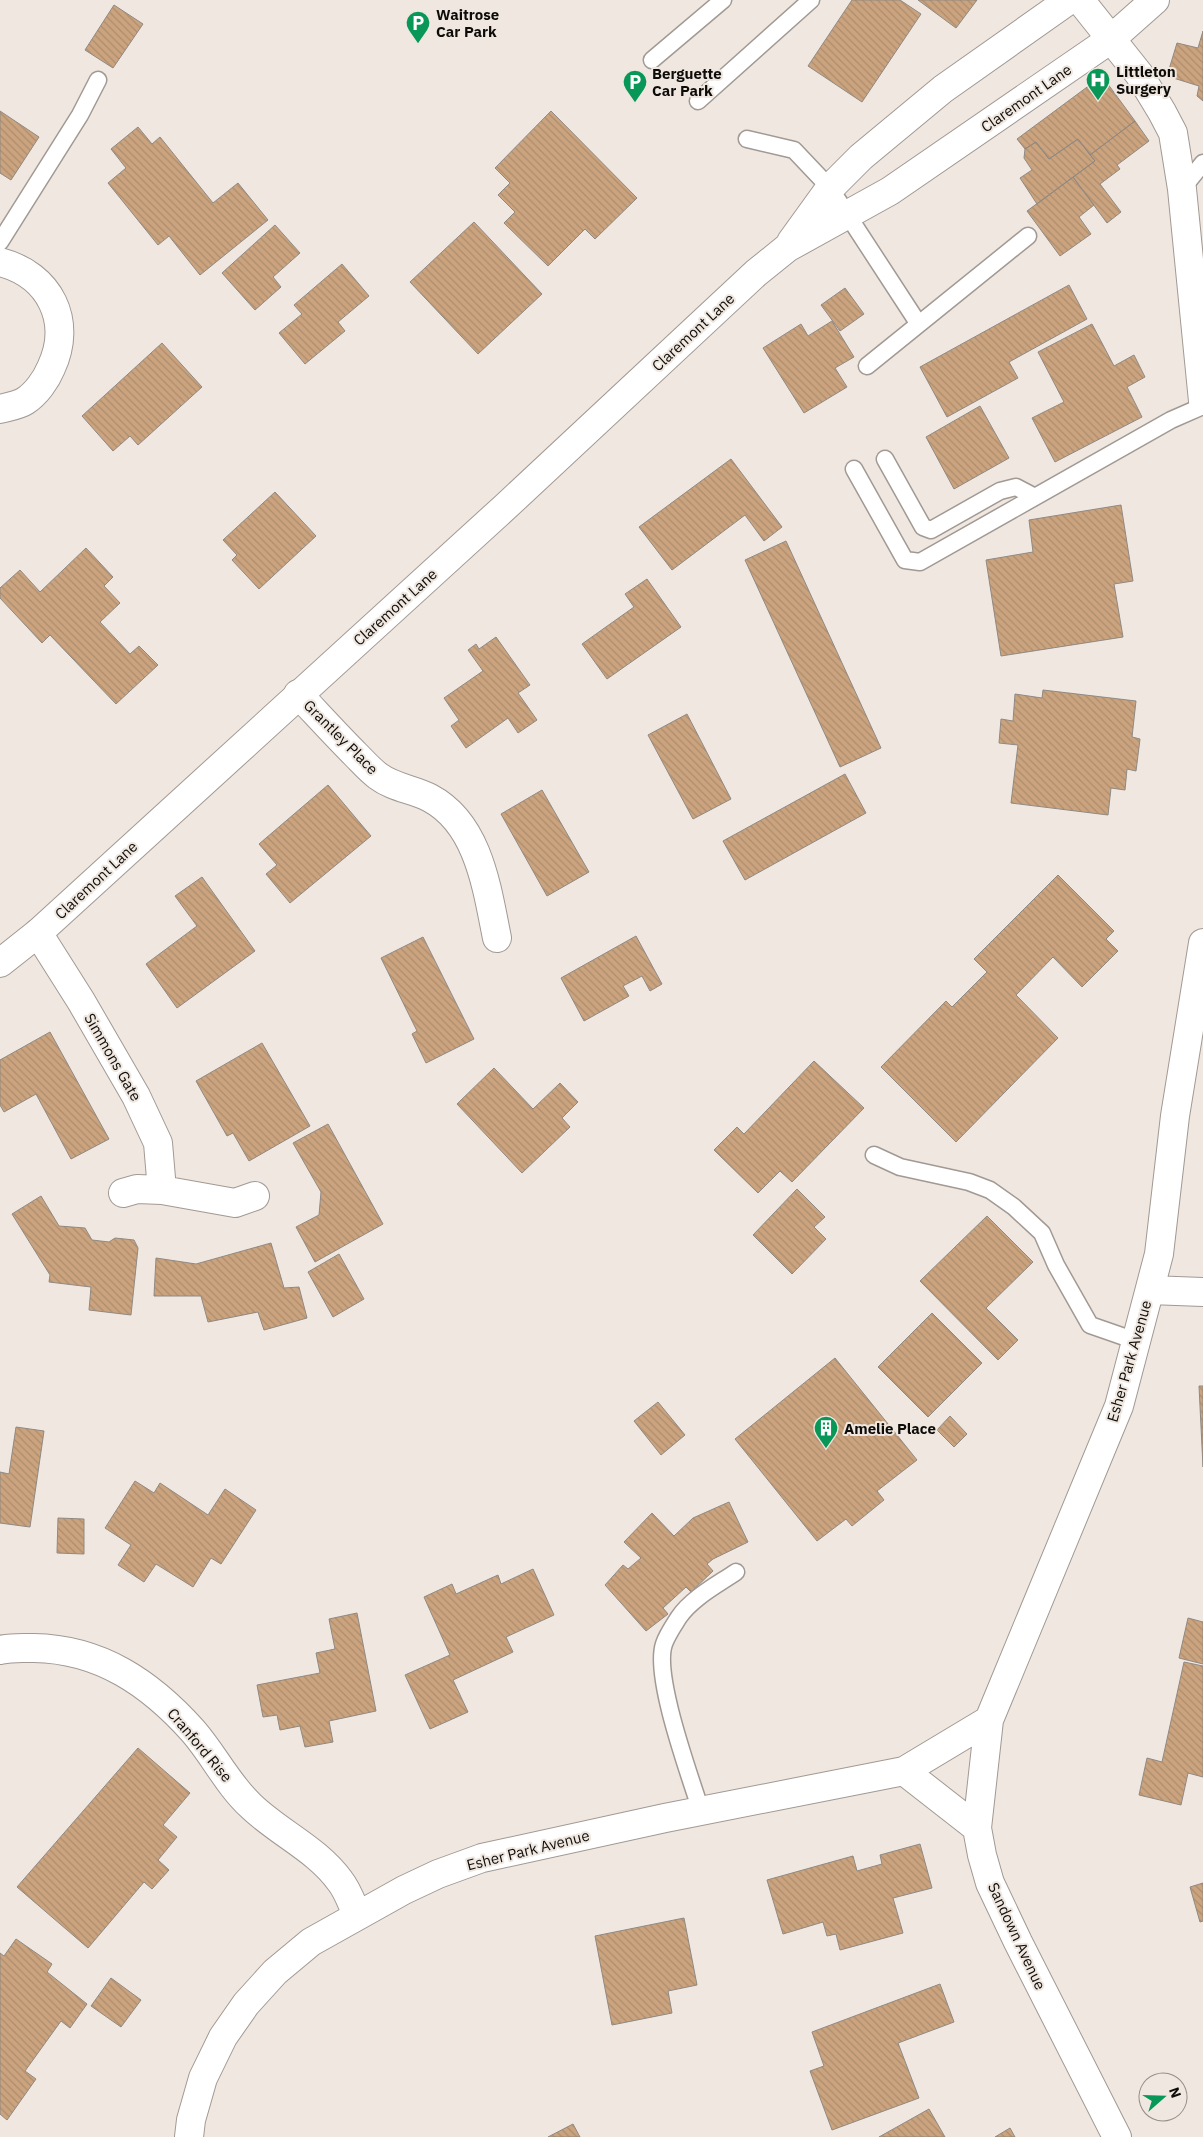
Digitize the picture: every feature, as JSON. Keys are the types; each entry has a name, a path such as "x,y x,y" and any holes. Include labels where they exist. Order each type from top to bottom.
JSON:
{"street":[{"name":"Claremont Lane","path":"788,248 830,188 861,157 943,89 1069,0"},
{"path":"1080,0 1139,74 1169,126 1178,154 1203,401"},
{"name":"Claremont Lane","path":"0,963 38,933 504,508 756,273 788,248 890,192 1111,39 1155,0"},
{"path":"0,261 24,270 41,285 55,307 61,333 57,354 46,379 25,401 0,409"},
{"name":"Grantley Place","path":"298,694 377,775 397,787 432,799 450,813 465,832 479,862 497,938"},
{"name":"Simmons Gate","path":"38,933 81,1001 136,1096 158,1143 162,1190"},
{"name":"Esher Park Avenue","path":"189,2137 191,2120 203,2078 223,2037 246,2004 275,1972 311,1942 404,1890 482,1858 701,1811 904,1771 989,1720 1119,1406 1160,1254 1175,1116 1203,943"},
{"path":"123,1193 137,1189 162,1190 235,1203 255,1196"},
{"path":"1150,1290 1203,1292"},
{"name":"Cranford Rise","path":"0,1650 8,1648 46,1648 87,1655 128,1674 160,1698 194,1733 250,1806 313,1852 341,1882 358,1915"},
{"name":"Sandown Avenue","path":"989,1720 978,1828 982,1854 990,1883 1117,2137"},
{"path":"904,1771 978,1828"}],"lane":[{"path":"652,60 723,0"},
{"path":"698,101 811,0"},
{"path":"0,242 80,115 98,80"},
{"path":"747,139 794,150 830,188 918,323"},
{"path":"1182,189 1203,163"},
{"path":"867,366 1028,236"},
{"path":"854,469 906,560 920,562 1171,420 1203,406"},
{"path":"885,458 923,527 931,530 1000,491 1016,487 1035,497"},
{"path":"874,1156 900,1167 969,1182 990,1190 1042,1233 1056,1265 1090,1325 1136,1341"},
{"path":"701,1811 666,1689 662,1665 664,1644 680,1616 703,1594 736,1572"}],"building":[{"path":"852,0 900,0 921,14 862,102 808,66"},
{"path":"918,0 977,0 956,28"},
{"path":"114,5 143,24 113,68 85,50"},
{"path":"1203,31 1203,101 1197,96 1199,86 1167,76 1177,43 1198,48"},
{"path":"1102,76 1135,121 1090,155 1078,139 1049,159 1036,142 1025,149 1017,139"},
{"path":"0,111 39,137 11,180 0,173"},
{"path":"551,111 637,198 595,239 585,229 548,266 504,223 515,212 498,195 510,183 495,168"},
{"path":"1135,121 1149,141 1117,165 1120,169 1100,184 1121,212 1107,223 1073,177 1095,161 1090,155"},
{"path":"138,127 152,144 160,137 213,203 238,183 268,220 200,275 169,236 158,245 108,183 126,168 111,149"},
{"path":"1078,139 1095,161 1037,204 1020,178 1032,170 1024,158 1025,149 1036,142 1049,159"},
{"path":"1073,177 1094,205 1079,217 1091,234 1060,256 1027,211"},
{"path":"474,222 542,294 478,354 410,282"},
{"path":"275,225 300,253 273,277 281,287 255,310 222,273"},
{"path":"342,264 369,296 338,322 345,331 305,364 279,333 302,314 294,305"},
{"path":"1069,285 1087,319 1009,362 1018,378 947,417 920,367"},
{"path":"845,288 864,314 840,331 821,305"},
{"path":"832,321 854,357 835,368 847,387 804,413 763,348 801,324 808,336"},
{"path":"1092,324 1114,366 1134,355 1145,377 1127,387 1142,417 1055,462 1032,418 1064,402 1038,352"},
{"path":"162,343 202,387 138,445 130,436 113,451 82,416"},
{"path":"980,406 1009,458 954,489 926,437"},
{"path":"731,459 782,527 764,541 745,515 672,570 639,527"},
{"path":"275,492 316,536 259,589 232,560 237,555 223,540"},
{"path":"1121,505 1133,581 1114,584 1123,637 1001,656 986,560 1033,552 1029,520"},
{"path":"786,541 881,748 840,767 745,560"},
{"path":"86,548 113,577 104,586 120,603 100,622 130,654 139,646 158,665 116,704 50,635 42,643 0,598 0,588 20,570 40,592"},
{"path":"647,579 681,627 607,679 582,644 634,607 625,594"},
{"path":"496,637 530,685 518,693 537,720 518,733 508,718 466,748 451,726 459,720 444,698 483,671 468,650 476,644 479,649"},
{"path":"1043,690 1136,701 1132,737 1140,739 1136,771 1127,769 1125,790 1111,788 1108,815 1011,803 1018,745 999,743 1001,719 1013,721 1015,694 1042,698"},
{"path":"687,714 731,799 693,819 648,735"},
{"path":"845,774 866,813 745,880 723,841"},
{"path":"328,785 371,836 290,903 266,874 277,865 259,844"},
{"path":"542,790 589,872 547,896 501,814"},
{"path":"1058,875 1114,931 1106,939 1118,951 1082,987 1053,957 1016,995 1058,1038 956,1142 881,1067 946,1001 952,1007 987,972 974,959"},
{"path":"202,877 255,951 177,1008 146,964 197,926 175,896"},
{"path":"636,936 662,984 650,991 642,976 623,986 629,996 584,1021 561,978"},
{"path":"423,937 474,1039 426,1063 412,1034 417,1031 381,958"},
{"path":"50,1032 109,1139 71,1159 36,1094 4,1112 0,1105 0,1060"},
{"path":"262,1043 310,1126 249,1161 233,1133 227,1136 196,1081"},
{"path":"814,1061 864,1108 792,1182 780,1171 758,1193 714,1150 737,1127 744,1134"},
{"path":"494,1068 533,1109 560,1083 578,1102 562,1118 570,1127 522,1173 457,1104"},
{"path":"328,1124 383,1224 315,1262 296,1227 319,1215 321,1192 293,1143"},
{"path":"797,1189 825,1217 814,1227 826,1239 792,1274 753,1235"},
{"path":"41,1196 59,1226 85,1228 92,1240 109,1242 115,1238 134,1240 138,1248 131,1315 89,1310 91,1287 49,1282 50,1275 12,1214"},
{"path":"987,1216 1033,1262 986,1308 1018,1340 998,1360 920,1281"},
{"path":"271,1243 284,1288 299,1287 307,1318 264,1330 258,1312 208,1322 201,1296 154,1296 156,1258 196,1264"},
{"path":"339,1254 364,1299 333,1317 308,1272"},
{"path":"932,1313 982,1363 928,1417 878,1367"},
{"name":"Amelie Place","path":"835,1358 917,1460 877,1491 884,1500 852,1526 846,1519 817,1541 735,1439"},
{"path":"1199,1386 1203,1386 1203,1467"},
{"path":"658,1402 685,1435 661,1455 634,1421"},
{"path":"950,1416 967,1434 954,1447 937,1430"},
{"path":"16,1427 44,1431 30,1527 0,1523 0,1472 9,1474"},
{"path":"135,1481 154,1493 160,1483 208,1515 225,1489 256,1510 221,1564 211,1558 193,1587 156,1564 144,1582 118,1565 131,1545 105,1528"},
{"path":"729,1502 748,1542 713,1559 707,1564 713,1571 691,1592 686,1587 663,1608 668,1614 646,1631 605,1585 623,1565 628,1569 641,1558 624,1542 652,1513 674,1536 693,1518"},
{"path":"58,1518 84,1519 84,1554 57,1553"},
{"path":"533,1569 554,1615 506,1637 513,1652 453,1680 468,1712 430,1729 405,1675 450,1655 424,1597 452,1584 456,1594 498,1575 501,1584"},
{"path":"357,1613 376,1711 329,1721 333,1742 305,1747 300,1726 280,1730 277,1715 263,1717 257,1685 320,1673 316,1653 335,1649 329,1619"},
{"path":"1188,1618 1203,1622 1203,1664 1179,1658"},
{"path":"1184,1662 1203,1666 1203,1777 1188,1773 1181,1805 1139,1795 1147,1758 1162,1762"},
{"path":"138,1748 190,1793 163,1825 177,1837 158,1860 169,1870 152,1889 144,1882 88,1948 17,1887"},
{"path":"920,1844 932,1888 893,1898 903,1933 840,1950 836,1934 827,1936 823,1922 783,1934 767,1880 853,1856 857,1871 882,1864 880,1855"},
{"path":"1203,1883 1203,1921 1200,1922 1190,1887"},
{"path":"684,1918 697,1985 668,1991 672,2013 612,2025 595,1936"},
{"path":"16,1939 52,1964 47,1972 87,2004 70,2028 61,2021 25,2071 36,2079 7,2120 0,2114 0,1953 4,1956"},
{"path":"111,1978 141,2000 121,2027 91,2006"},
{"path":"940,1984 954,2022 898,2043 919,2098 832,2130 810,2071 824,2066 812,2032"},
{"path":"929,2109 945,2137 879,2137"},
{"path":"573,2124 580,2137 548,2137"},
{"path":"1010,2128 1015,2137 995,2137"}],"place":[{"name":"Waitrose Car Park","path":"418,44"},
{"name":"Littleton Surgery","path":"1098,101"},
{"name":"Berguette Car Park","path":"635,103"},
{"name":"Amelie Place","path":"826,1449"}]}
